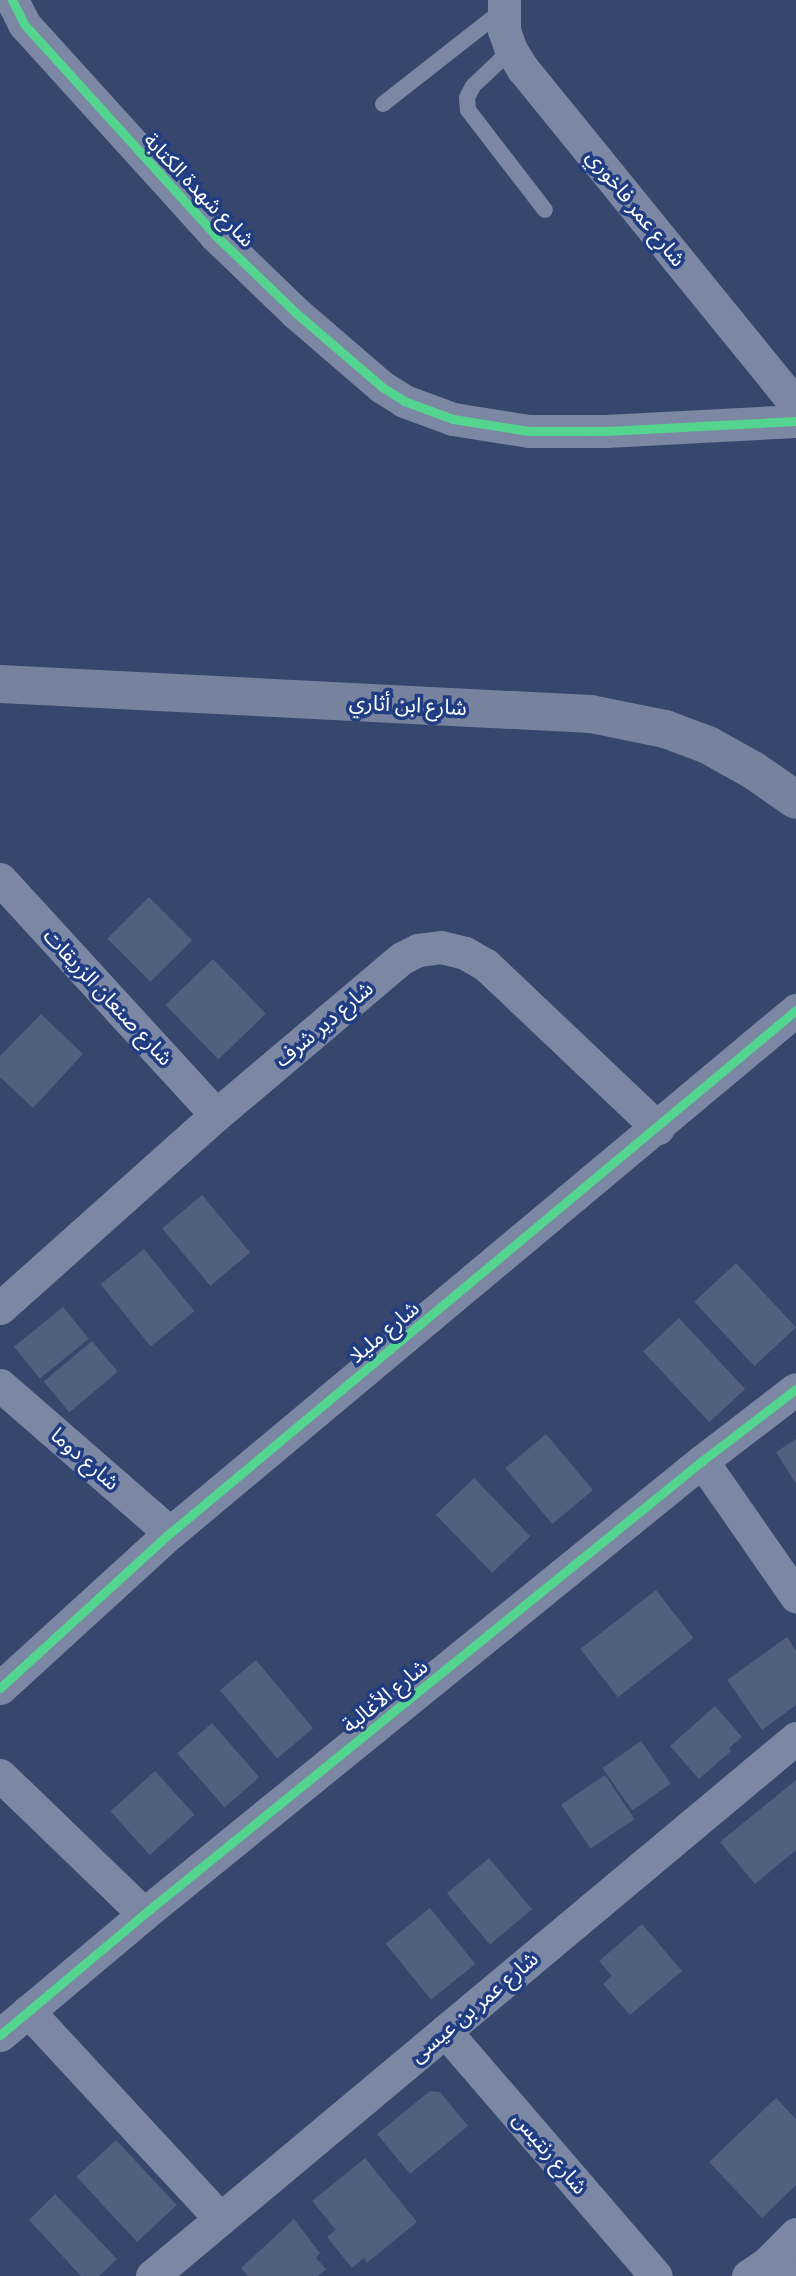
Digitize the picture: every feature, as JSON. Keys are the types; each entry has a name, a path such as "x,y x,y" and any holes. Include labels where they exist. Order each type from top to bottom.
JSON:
{"street":[{"name":"شارع شهدة الكتابة","path":"12,0 24,24 215,235 296,313 382,387 428,411 478,424 529,431 593,432 796,421"},
{"name":"شارع عمر فاخوري","path":"503,5 511,50 523,69 796,405"},
{"name":"شارع ابن أثاري","path":"0,684 602,716 665,729 708,745 753,770 796,800"},
{"name":"شارع صنعان الزريقات","path":"0,879 216,1115"},
{"name":"شارع دير شرف","path":"0,1308 216,1115 402,958 418,950 441,947 465,953 486,965 658,1128"},
{"name":"شارع مليلا","path":"0,1688 170,1533 796,1010"},
{"name":"شارع دوما","path":"0,1385 170,1533"},
{"name":"شارع الأغالبة","path":"0,2035 144,1914 702,1461 796,1389"},
{"path":"702,1461 796,1597"},
{"name":"شارع عمر بن عيسى","path":"152,2276 796,1738"},
{"path":"0,1775 144,1914"},
{"path":"28,2011 220,2218"},
{"name":"شارع رنتيس","path":"445,2031 656,2276"},
{"path":"770,2272 796,2234"}],"lane":[{"path":"383,104 503,5"},
{"path":"511,50 472,86 467,97 468,110 545,210"}],"building":[{"path":"149,897 192,940 150,982 107,939"},
{"path":"213,959 266,1014 218,1060 166,1005"},
{"path":"41,1014 83,1054 33,1108 0,1077 0,1056"},
{"path":"202,1195 250,1252 210,1286 162,1228"},
{"path":"144,1249 194,1311 151,1346 100,1284"},
{"path":"736,1263 796,1327 754,1366 694,1302"},
{"path":"63,1307 89,1339 40,1379 14,1347"},
{"path":"679,1318 745,1389 709,1422 643,1351"},
{"path":"92,1341 118,1372 69,1412 44,1381"},
{"path":"546,1434 593,1490 552,1524 505,1468"},
{"path":"796,1439 796,1484 776,1452"},
{"path":"474,1478 530,1536 492,1573 436,1515"},
{"path":"656,1590 694,1638 618,1697 580,1649"},
{"path":"787,1637 796,1651 796,1705 762,1730 727,1680"},
{"path":"256,1660 313,1728 277,1758 220,1690"},
{"path":"715,1706 742,1737 729,1748 731,1751 699,1779 670,1746"},
{"path":"212,1723 259,1777 225,1808 177,1753"},
{"path":"641,1741 671,1784 632,1811 602,1768"},
{"path":"155,1771 194,1815 150,1855 110,1811"},
{"path":"605,1775 635,1819 591,1849 561,1805"},
{"path":"796,1780 796,1850 755,1884 720,1842"},
{"path":"489,1858 532,1909 490,1945 447,1893"},
{"path":"430,1908 475,1964 431,2000 386,1944"},
{"path":"642,1924 682,1971 630,2015 603,1984 612,1976 599,1961"},
{"path":"430,2091 440,2092 468,2126 410,2174 377,2134"},
{"path":"776,2098 796,2119 796,2185 762,2218 709,2162"},
{"path":"116,2140 177,2205 137,2242 77,2177"},
{"path":"365,2158 417,2222 367,2263 364,2258 352,2268 327,2237 336,2230 312,2201"},
{"path":"55,2194 117,2259 99,2276 81,2276 29,2220"},
{"path":"294,2219 320,2253 316,2258 326,2269 318,2276 248,2276 241,2268"}],"cycle path":[{"path":"12,0 24,24 215,235 296,313 382,387 404,401 453,419 529,431 606,431 796,421"},
{"path":"0,1688 170,1533 796,1010"},
{"path":"0,2035 144,1914 702,1461 796,1389"}]}
